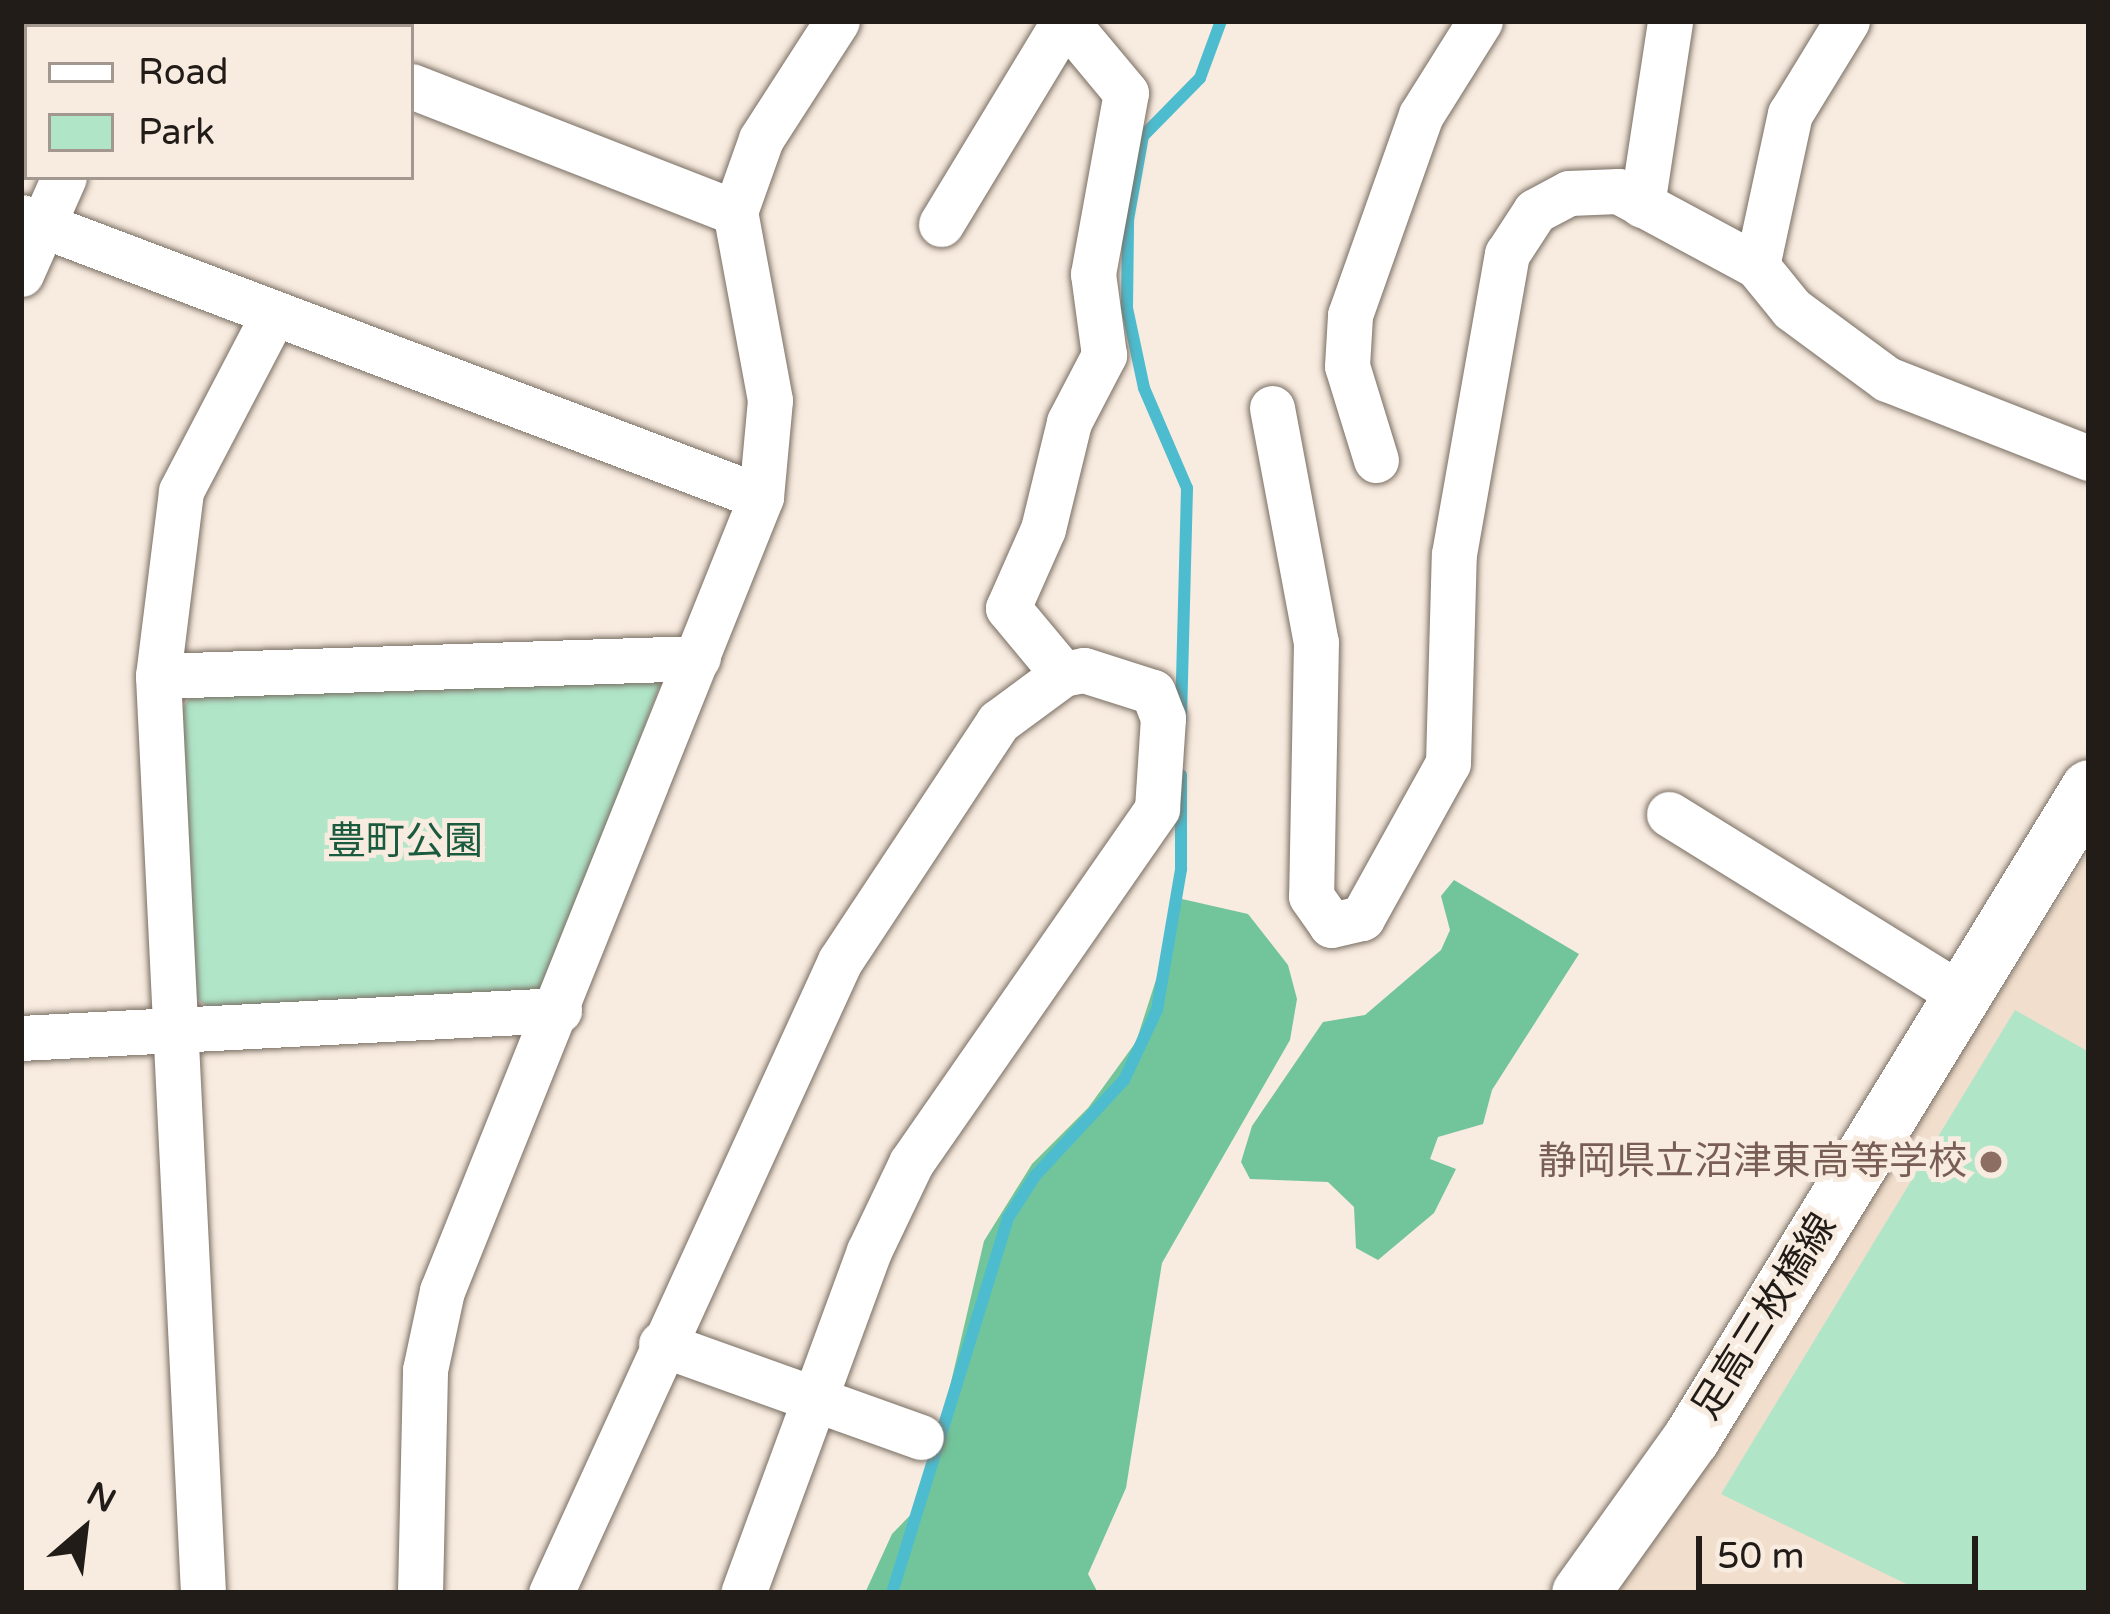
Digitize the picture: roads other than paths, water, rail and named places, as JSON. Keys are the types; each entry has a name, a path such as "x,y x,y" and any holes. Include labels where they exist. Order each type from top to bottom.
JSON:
{"main road":[{"name":"足高三枚橋線","path":"1580,1593 1691,1438 2089,788"}],"street":[{"path":"420,1593 425,1370 442,1291 560,1010 761,497 770,400 735,212 761,139 837,21"},
{"path":"940,224 1065,21 1126,93 1093,274 1104,355 1069,422 1043,530 1008,608 1063,674"},
{"path":"1376,460 1347,366 1350,315 1421,115 1480,21"},
{"path":"1642,205 1670,21"},
{"path":"1757,266 1790,114 1847,21"},
{"path":"414,87 735,212"},
{"path":"21,274 31,222 62,180"},
{"path":"1272,408 1316,642 1311,896 1331,925 1362,918 1448,763 1454,554 1507,254 1534,212 1569,194 1618,191 1757,266 1792,309 1888,379 2089,458"},
{"path":"31,222 761,497"},
{"path":"203,1593 181,1035 158,676 182,491 274,315"},
{"path":"158,676 698,658"},
{"path":"551,1593 840,961 998,722 1063,674 1084,670 1154,692 1163,718 1157,809 911,1163 814,1398 743,1593"},
{"path":"1669,814 1960,995"},
{"path":"21,1038 181,1035 560,1010"},
{"path":"662,1344 921,1437"}],"waterway":[{"path":"1181,718 1187,488 1144,388 1127,308 1128,220 1143,136 1200,78 1221,21"},
{"path":"892,1593 1008,1218 1035,1176 1124,1080 1157,1010 1181,869 1181,775"}],"place":[{"name":"静岡県立沼津東高等学校","path":"1991,1162"}],"park label":[{"name":"豊町公園","path":"405,842"}]}
